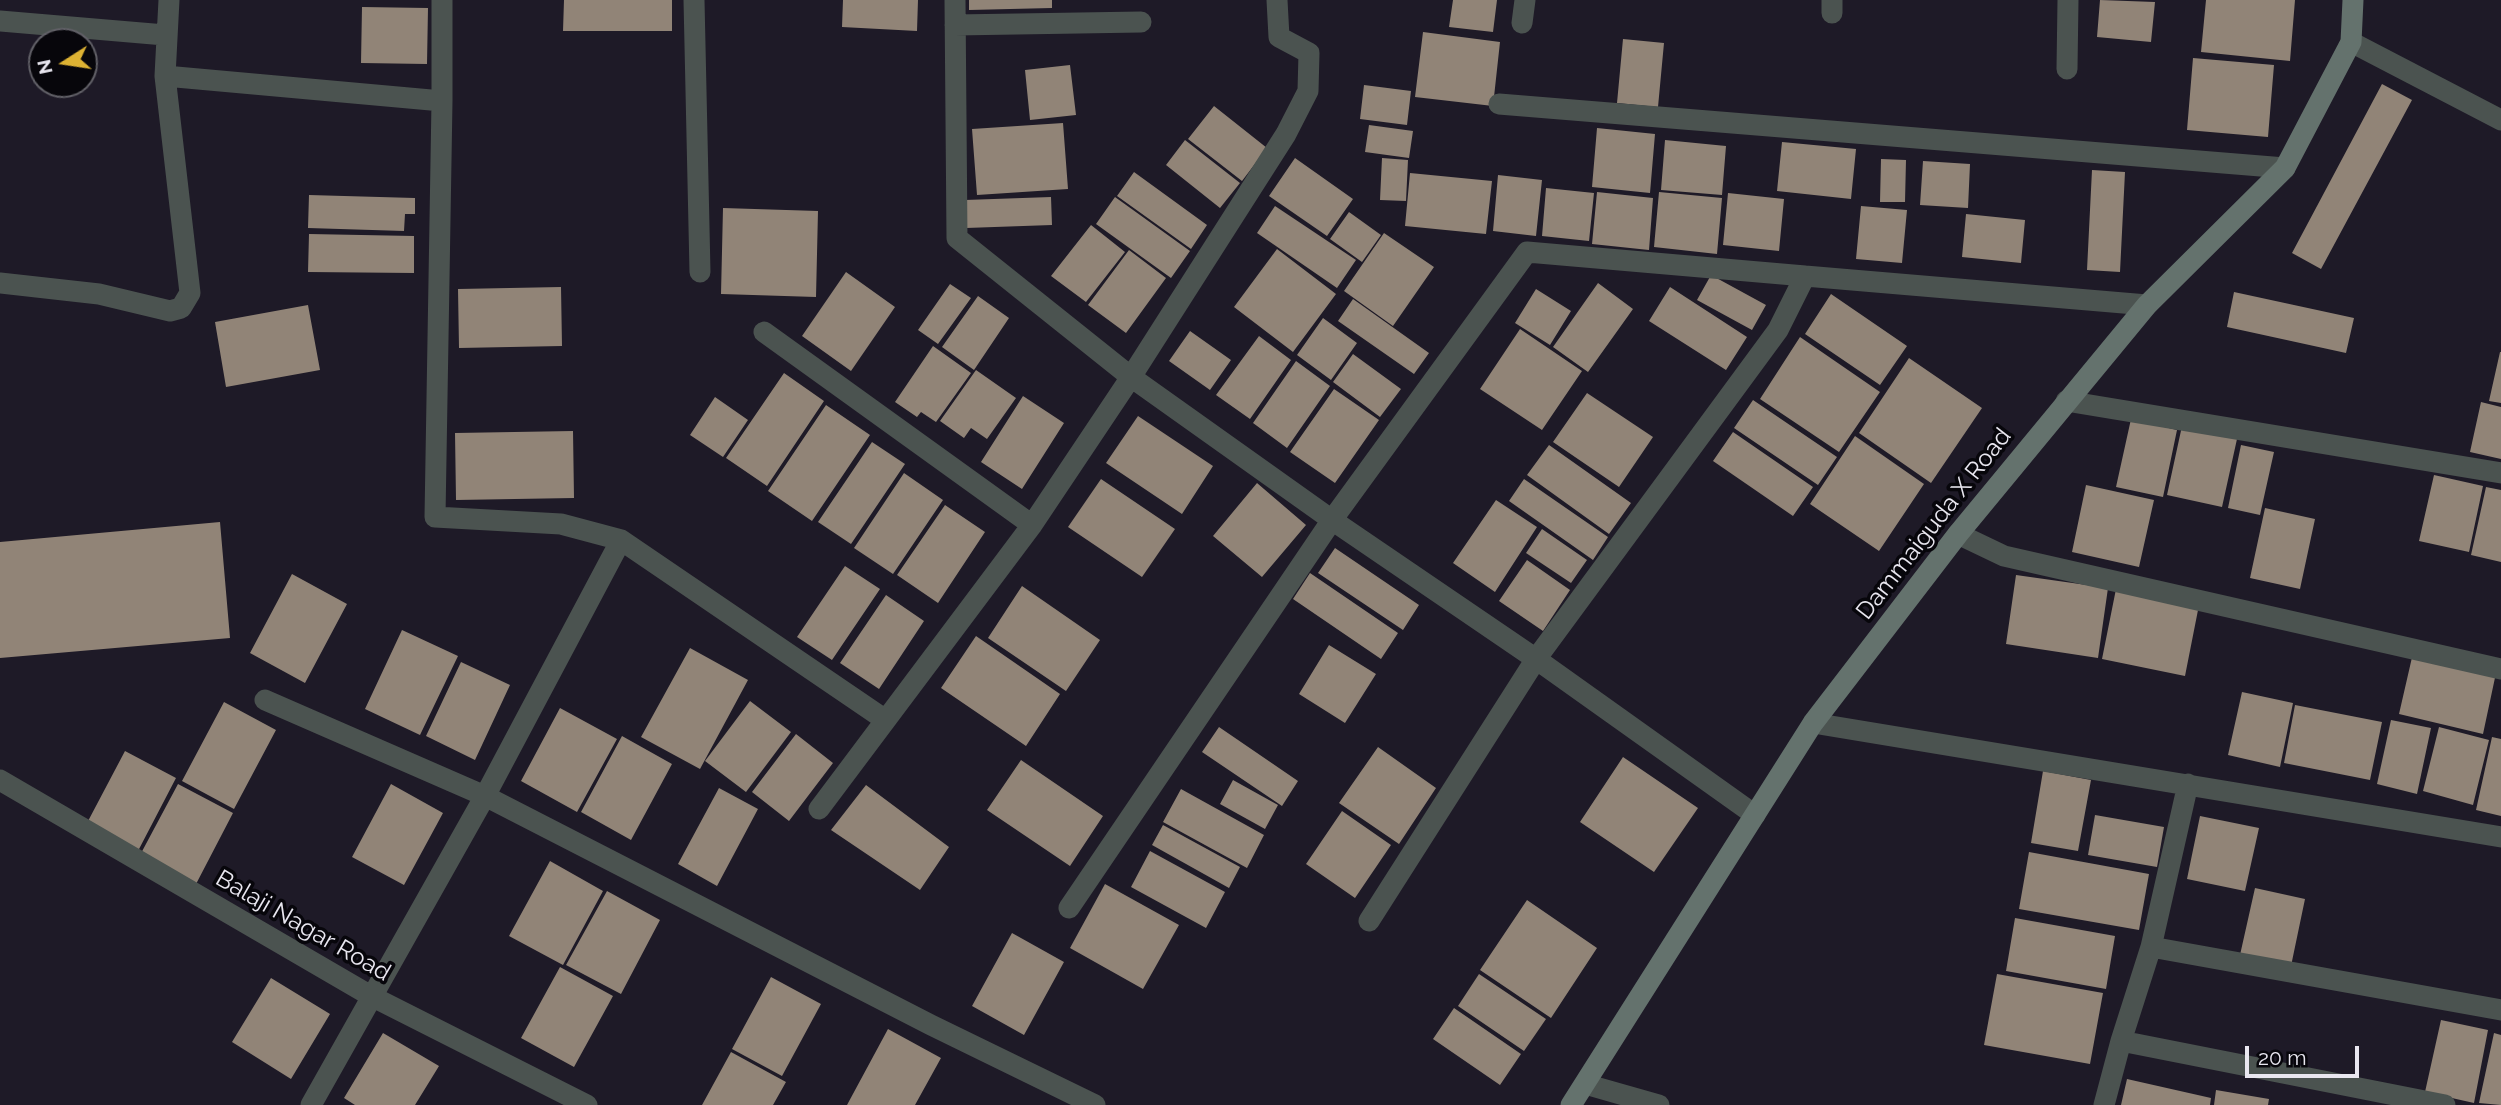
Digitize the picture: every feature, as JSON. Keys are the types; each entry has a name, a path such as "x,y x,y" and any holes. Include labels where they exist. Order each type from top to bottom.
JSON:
{"street":[{"path":"0,283 99,294 170,311 181,308 190,293 165,76 165,35 169,0"},
{"path":"442,0 435,517 561,524 621,540 884,719"},
{"path":"694,0 700,272"},
{"path":"955,0 957,238 1131,377 1755,815"},
{"path":"819,809 1032,525 1131,377 1286,134 1308,91 1309,53 1279,37 1277,0"},
{"path":"1522,23 1525,0"},
{"path":"2067,69 2068,0"},
{"name":"Dammaiguda X Road","path":"1572,1105 1813,723 1958,534 2147,305 2285,168 2351,42 2353,0"},
{"path":"0,21 165,35"},
{"path":"955,25 1141,22"},
{"path":"2351,42 2501,120"},
{"path":"165,76 442,101"},
{"path":"1499,104 2285,168"},
{"path":"1069,908 1332,520 1527,252 2147,305"},
{"path":"1369,921 1536,659 1778,330 1805,276"},
{"path":"764,332 1032,525"},
{"path":"2066,401 2501,473"},
{"path":"1958,534 2004,556 2501,669"},
{"path":"311,1105 485,796 621,540"},
{"path":"265,700 485,796 918,1019 1095,1105"},
{"path":"1813,723 2501,836"},
{"name":"Balaji Nagar Road","path":"0,779 371,996 587,1105"},
{"path":"2104,1105 2151,947 2189,784"},
{"path":"2151,947 2501,1010"},
{"path":"2121,1041 2445,1105"},
{"path":"1585,1084 1659,1105"}],"building":[{"path":"564,0 672,0 672,31 563,31"},
{"path":"843,0 918,0 917,31 842,27"},
{"path":"969,0 1052,0 1052,8 969,10"},
{"path":"1453,0 1497,0 1493,32 1449,27"},
{"path":"2100,0 2155,2 2151,42 2097,37"},
{"path":"2206,0 2295,0 2290,61 2201,52"},
{"path":"362,7 428,8 427,64 361,63"},
{"path":"1423,32 1500,42 1493,106 1415,97"},
{"path":"1623,39 1664,43 1658,107 1617,103"},
{"path":"2193,58 2274,65 2268,137 2187,130"},
{"path":"1070,65 1076,115 1030,120 1025,70"},
{"path":"2382,84 2412,100 2321,269 2292,253"},
{"path":"1364,85 1411,91 1407,125 1360,119"},
{"path":"1214,106 1267,148 1242,181 1188,139"},
{"path":"1063,123 1068,189 977,195 972,129"},
{"path":"1369,125 1413,131 1409,158 1365,152"},
{"path":"1597,128 1655,134 1650,193 1592,187"},
{"path":"1185,140 1240,183 1220,208 1166,165"},
{"path":"1665,140 1726,146 1722,195 1661,190"},
{"path":"1782,142 1856,149 1851,199 1777,191"},
{"path":"1295,158 1353,199 1327,236 1269,196"},
{"path":"1382,158 1408,160 1406,201 1380,200"},
{"path":"1881,159 1906,160 1905,202 1880,202"},
{"path":"1923,161 1970,164 1968,208 1920,205"},
{"path":"2092,170 2125,172 2120,272 2087,270"},
{"path":"1134,172 1207,225 1191,249 1117,196"},
{"path":"1410,173 1492,181 1486,234 1405,226"},
{"path":"1498,175 1542,180 1536,236 1493,231"},
{"path":"1546,188 1594,193 1589,241 1542,236"},
{"path":"1597,192 1653,198 1649,250 1592,244"},
{"path":"1659,192 1722,198 1717,254 1654,247"},
{"path":"1728,193 1784,199 1779,251 1723,245"},
{"path":"309,195 415,198 415,214 405,214 404,231 308,228"},
{"path":"1051,197 1052,225 966,228 965,200"},
{"path":"1115,197 1190,251 1171,278 1096,224"},
{"path":"1275,206 1356,260 1337,288 1257,233"},
{"path":"1861,206 1907,210 1902,263 1856,259"},
{"path":"723,208 818,211 816,297 721,294"},
{"path":"1349,212 1381,235 1362,262 1330,239"},
{"path":"1966,214 2025,220 2021,263 1962,257"},
{"path":"1091,225 1125,252 1086,302 1051,276"},
{"path":"1384,233 1434,267 1393,326 1344,291"},
{"path":"309,234 414,236 414,273 308,272"},
{"path":"1277,249 1336,294 1293,352 1234,307"},
{"path":"1129,250 1166,278 1126,333 1088,305"},
{"path":"846,272 895,307 851,371 802,336"},
{"path":"1711,275 1766,305 1752,330 1697,300"},
{"path":"1598,283 1633,309 1588,372 1553,347"},
{"path":"950,284 971,298 938,344 918,330"},
{"path":"561,287 562,346 459,348 458,289"},
{"path":"1670,287 1747,337 1726,370 1649,321"},
{"path":"1536,289 1571,311 1550,345 1515,323"},
{"path":"2234,292 2354,318 2346,353 2227,327"},
{"path":"1831,294 1907,346 1880,385 1805,334"},
{"path":"978,296 1009,318 974,370 942,347"},
{"path":"1353,299 1429,353 1414,374 1338,321"},
{"path":"308,305 320,370 226,387 215,322"},
{"path":"1323,318 1357,343 1331,380 1297,355"},
{"path":"1520,329 1582,371 1542,430 1480,389"},
{"path":"1190,331 1231,360 1210,390 1169,361"},
{"path":"1259,336 1291,360 1250,419 1216,395"},
{"path":"1800,337 1880,392 1839,452 1760,399"},
{"path":"933,346 971,373 936,422 921,412 917,417 895,402"},
{"path":"2501,352 2501,403 2489,401"},
{"path":"1353,354 1401,389 1380,417 1333,382"},
{"path":"1909,358 1982,408 1931,483 1859,433"},
{"path":"1296,361 1330,386 1287,448 1253,423"},
{"path":"976,370 1016,398 987,439 971,428 964,438 940,421"},
{"path":"784,373 824,401 767,486 726,458"},
{"path":"1334,389 1379,420 1335,483 1290,452"},
{"path":"1587,393 1653,437 1619,487 1553,442"},
{"path":"1023,396 1064,423 1022,489 981,462"},
{"path":"715,397 748,420 723,457 690,435"},
{"path":"1753,400 1837,457 1818,485 1734,428"},
{"path":"2481,402 2501,407 2501,459 2470,452"},
{"path":"826,405 870,435 812,521 768,491"},
{"path":"1138,416 1213,466 1182,514 1106,463"},
{"path":"2131,419 2177,430 2163,497 2116,487"},
{"path":"2182,426 2237,439 2222,507 2167,495"},
{"path":"573,431 574,498 456,500 455,433"},
{"path":"1733,432 1813,487 1793,516 1713,461"},
{"path":"1855,436 1924,484 1879,551 1810,504"},
{"path":"872,442 905,464 851,544 818,522"},
{"path":"1549,445 1631,503 1609,534 1527,475"},
{"path":"2241,445 2274,452 2260,515 2228,508"},
{"path":"904,473 943,500 893,574 854,548"},
{"path":"2434,475 2483,486 2469,552 2419,541"},
{"path":"1101,479 1175,529 1142,577 1068,527"},
{"path":"1524,479 1608,537 1593,560 1509,501"},
{"path":"1257,483 1306,525 1262,577 1213,536"},
{"path":"2086,485 2154,500 2139,567 2072,552"},
{"path":"2486,487 2501,490 2501,562 2471,555"},
{"path":"1496,500 1537,527 1495,592 1453,563"},
{"path":"945,505 985,532 938,603 897,575"},
{"path":"2265,508 2315,519 2300,589 2250,578"},
{"path":"220,522 230,638 0,658 0,542"},
{"path":"1542,529 1587,560 1571,583 1526,553"},
{"path":"1335,548 1419,605 1403,630 1318,573"},
{"path":"1527,560 1570,590 1543,631 1499,601"},
{"path":"845,566 880,589 832,660 797,637"},
{"path":"1310,573 1398,633 1381,659 1293,599"},
{"path":"292,574 347,604 305,683 250,653"},
{"path":"2016,575 2108,588 2098,658 2006,644"},
{"path":"1022,586 1100,640 1066,691 988,638"},
{"path":"2116,589 2199,605 2185,676 2102,659"},
{"path":"886,595 924,621 879,689 840,663"},
{"path":"402,630 458,656 420,735 365,709"},
{"path":"976,636 1060,694 1026,746 941,688"},
{"path":"1329,645 1376,674 1345,723 1299,694"},
{"path":"690,648 748,680 700,769 641,737"},
{"path":"2413,653 2496,673 2483,734 2399,714"},
{"path":"461,662 510,685 475,760 426,736"},
{"path":"2242,692 2293,703 2280,767 2228,755"},
{"path":"750,701 791,732 746,792 705,761"},
{"path":"224,702 276,730 234,809 182,781"},
{"path":"2295,705 2382,722 2370,780 2284,763"},
{"path":"560,708 617,739 577,812 521,781"},
{"path":"2391,720 2431,728 2417,794 2377,784"},
{"path":"1219,727 1298,781 1282,806 1202,752"},
{"path":"2439,727 2489,740 2473,805 2423,791"},
{"path":"796,734 833,763 789,821 752,792"},
{"path":"622,736 672,764 631,840 581,812"},
{"path":"2492,737 2501,739 2501,816 2476,810"},
{"path":"1378,747 1436,788 1399,844 1339,803"},
{"path":"125,751 176,778 138,851 87,823"},
{"path":"1623,757 1698,808 1654,872 1580,822"},
{"path":"1021,760 1103,816 1070,866 987,810"},
{"path":"2043,771 2091,780 2078,851 2031,843"},
{"path":"1233,780 1278,805 1265,829 1220,804"},
{"path":"178,784 233,813 195,886 139,857"},
{"path":"391,784 443,813 404,885 352,857"},
{"path":"866,785 949,847 920,890 831,830"},
{"path":"719,788 758,809 717,886 678,864"},
{"path":"1181,789 1264,835 1247,868 1163,822"},
{"path":"1342,811 1391,845 1355,898 1306,864"},
{"path":"2095,815 2164,827 2157,867 2088,855"},
{"path":"2200,816 2259,828 2245,891 2187,879"},
{"path":"1163,825 1240,867 1229,888 1152,845"},
{"path":"1150,851 1225,892 1206,928 1131,887"},
{"path":"2029,852 2149,874 2139,930 2019,909"},
{"path":"550,861 603,891 563,965 509,936"},
{"path":"1105,884 1179,925 1143,989 1070,948"},
{"path":"2255,888 2305,899 2291,966 2240,955"},
{"path":"607,891 660,920 621,994 566,965"},
{"path":"1527,900 1597,948 1551,1018 1480,970"},
{"path":"2015,918 2115,936 2106,989 2006,971"},
{"path":"1012,933 1064,962 1024,1035 972,1006"},
{"path":"560,967 613,996 574,1067 521,1038"},
{"path":"1479,974 1546,1019 1524,1051 1458,1006"},
{"path":"1997,974 2103,993 2090,1064 1984,1045"},
{"path":"771,977 821,1004 782,1076 732,1049"},
{"path":"271,978 330,1014 291,1079 232,1042"},
{"path":"1454,1008 1521,1054 1500,1085 1433,1039"},
{"path":"2441,1020 2488,1030 2474,1103 2425,1092"},
{"path":"888,1029 941,1058 915,1105 847,1105"},
{"path":"383,1033 439,1066 415,1105 355,1105 344,1098"},
{"path":"2494,1033 2501,1035 2501,1105 2479,1103"},
{"path":"731,1052 786,1082 773,1105 702,1105"},
{"path":"2127,1079 2211,1098 2210,1105 2121,1105"},
{"path":"2216,1090 2269,1099 2268,1105 2214,1105"}]}
